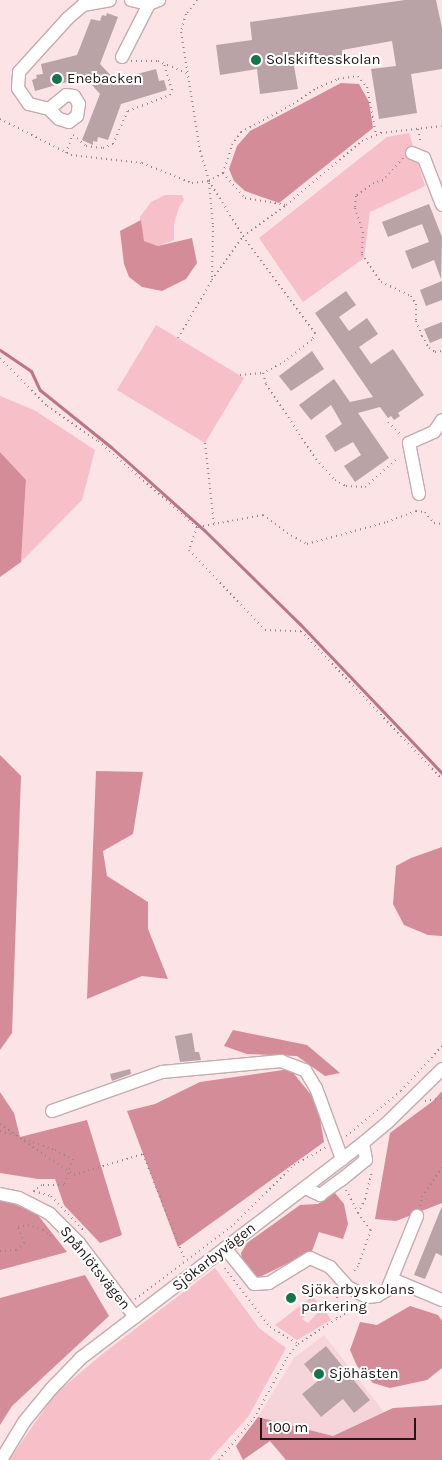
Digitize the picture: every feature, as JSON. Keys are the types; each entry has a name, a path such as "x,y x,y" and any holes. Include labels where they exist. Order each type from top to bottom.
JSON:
{"street":[{"path":"49,109 66,96 74,96 79,104 77,116 69,122 59,119 49,109 28,104 18,88 19,72 60,26 83,5 110,0"},
{"path":"122,57 154,2 130,0"},
{"path":"412,153 424,158 442,205"},
{"path":"419,494 410,443 430,433 442,420"},
{"path":"52,1111 162,1072 281,1061 305,1070 316,1088 342,1158"},
{"name":"Sjökarbyvägen","path":"1,1460 24,1422 51,1389 81,1358 362,1143 390,1120 442,1069"},
{"path":"305,1188 320,1195 341,1180 366,1160 362,1143"},
{"name":"Spånlötsvägen","path":"0,1194 19,1198 50,1214 79,1243 135,1317"},
{"path":"225,1248 254,1284 269,1283 310,1258 330,1267 343,1283 367,1296 377,1296 387,1290 417,1216"},
{"path":"392,1279 442,1300"}],"path":[{"path":"197,0 186,14 181,32 200,151 209,180 213,226 212,280"},
{"path":"122,57 135,62 148,59 188,74"},
{"path":"69,122 73,135 86,146 103,148 114,144 128,111 170,96 172,90 164,64"},
{"path":"0,119 72,155 142,163 192,183 209,180 222,173 232,145 241,132 293,104 317,88 338,79 358,76 367,87 376,135"},
{"path":"178,338 212,280 244,236 286,205 362,141 376,135 442,126"},
{"path":"66,152 73,135"},
{"path":"412,153 399,160 383,180 369,186 356,196 355,208 363,232 362,254 371,269 381,282 411,296 416,304 416,321 422,336 429,348 436,352 442,351"},
{"path":"222,173 245,198 286,205"},
{"path":"209,180 244,236 315,333 312,340 285,361 263,373 240,375"},
{"path":"0,358 47,406 98,441 197,527"},
{"path":"263,373 266,384 316,459 335,480 346,486 365,487 398,459 410,443 388,422"},
{"path":"205,443 214,524"},
{"path":"197,527 263,515 287,533 307,544 387,522 416,511 425,512 434,523 442,524"},
{"path":"197,527 189,550 265,630 301,631 442,779"},
{"path":"126,1306 234,1224 294,1165 335,1143 401,1091 442,1046"},
{"path":"0,1124 74,1175 143,1154 186,1260"},
{"path":"0,1131 55,1150 73,1159 64,1185 42,1185 33,1191 32,1205"},
{"path":"417,1216 422,1197 442,1168"},
{"path":"337,1320 337,1291 358,1266 371,1230 358,1213 341,1180"},
{"path":"0,1251 16,1250 24,1243 18,1227 28,1225 43,1230 50,1236 51,1230"},
{"path":"221,1262 270,1327 298,1344"},
{"path":"219,1460 254,1418 287,1358 298,1344 355,1308 367,1296"}],"shaded area":[{"path":"341,83 359,84 369,102 373,128 279,203 245,191 234,181 229,169 237,146 250,131"},
{"path":"409,133 425,186 370,212 364,258 303,302 259,238 387,137"},
{"path":"165,195 182,195 184,200 179,207 174,224 174,240 158,246 144,241 140,217 151,202"},
{"path":"141,220 144,241 158,246 192,238 197,263 186,279 162,291 142,287 129,277 124,264 120,231"},
{"path":"156,325 244,378 205,443 117,390"},
{"path":"0,396 34,410 95,450 82,500 21,562 26,481 0,452"},
{"path":"0,452 26,480 21,562 0,577"},
{"path":"0,755 21,776 12,1033 0,1050"},
{"path":"96,771 143,772 133,834 103,851 107,876 148,902 148,929 168,979 142,976 87,999"},
{"path":"442,847 442,936 428,935 404,925 393,904 396,866 411,858"},
{"path":"233,1030 307,1045 340,1073 325,1076 297,1056 247,1054 224,1046"},
{"path":"290,1069 317,1102 324,1142 178,1247 127,1111 155,1104 200,1082"},
{"path":"442,1091 442,1203 396,1221 375,1219 390,1133 433,1101"},
{"path":"0,1092 14,1113 20,1137 87,1120 122,1235 100,1243 64,1205 55,1179 38,1179 0,1173"},
{"path":"335,1193 344,1204 348,1224 343,1239 319,1232 312,1251 258,1278 243,1267 241,1253 247,1243 300,1205 318,1204"},
{"path":"0,1198 37,1214 67,1252 0,1270"},
{"path":"215,1268 259,1328 286,1348 248,1417 209,1460 9,1460 55,1394 100,1356"},
{"path":"85,1275 109,1316 12,1406 0,1425 0,1298"},
{"path":"313,1296 317,1302 302,1319 308,1323 323,1307 331,1320 297,1340 275,1325"},
{"path":"410,1306 438,1315 442,1321 442,1368 427,1380 390,1388 373,1383 357,1366 350,1350 360,1322 377,1325"},
{"name":"Sjöhästen","path":"324,1335 384,1412 333,1436 258,1417 294,1358"},
{"path":"442,1405 442,1460 286,1460 270,1441 243,1460 236,1446 258,1417 333,1436 393,1408"}],"building":[{"name":"Solskiftesskolan","path":"405,0 436,0 442,28 442,69 411,74 417,113 379,119 371,69 396,66 392,41 342,50 343,60 294,66 298,89 260,94 257,69 220,75 216,45 252,40 250,22"},
{"name":"Enebacken","path":"107,13 118,17 100,64 115,80 156,69 159,81 164,80 167,90 121,104 108,140 98,137 97,142 93,141 93,145 82,140 100,94 85,77 35,91 32,80 37,78 36,75 43,74 41,64 77,55 91,19 100,21 102,15 106,16"},
{"path":"429,204 442,237 441,279 434,260 412,269 405,251 429,242 422,224 388,237 382,222"},
{"path":"442,281 442,300 426,306 420,290"},
{"path":"346,291 356,305 339,317 349,331 367,318 378,334 359,347 371,364 393,349 424,395 398,413 400,416 394,420 391,416 388,418 380,407 358,413 389,458 355,482 344,466 361,455 353,442 335,452 325,436 342,424 331,405 311,420 299,405 334,379 350,402 373,397 315,313"},
{"path":"442,322 442,338 430,343 424,329"},
{"path":"312,351 324,369 291,391 279,376"},
{"path":"192,1033 195,1052 199,1052 201,1060 180,1062 175,1036"},
{"path":"130,1069 131,1074 112,1081 110,1074"},
{"path":"442,1206 442,1256 436,1253 425,1279 414,1275"},
{"path":"326,1346 370,1400 354,1413 343,1399 321,1417 302,1394 318,1381 304,1364"}],"waterway":[{"path":"0,350 31,371 40,390 111,447 205,531 300,624 442,773"}],"place":[{"name":"Solskiftesskolan","path":"256,60"},
{"name":"Enebacken","path":"57,79"},
{"name":"Sjökarbyskolans parkering","path":"291,1298"},
{"name":"Sjöhästen","path":"319,1374"}]}
